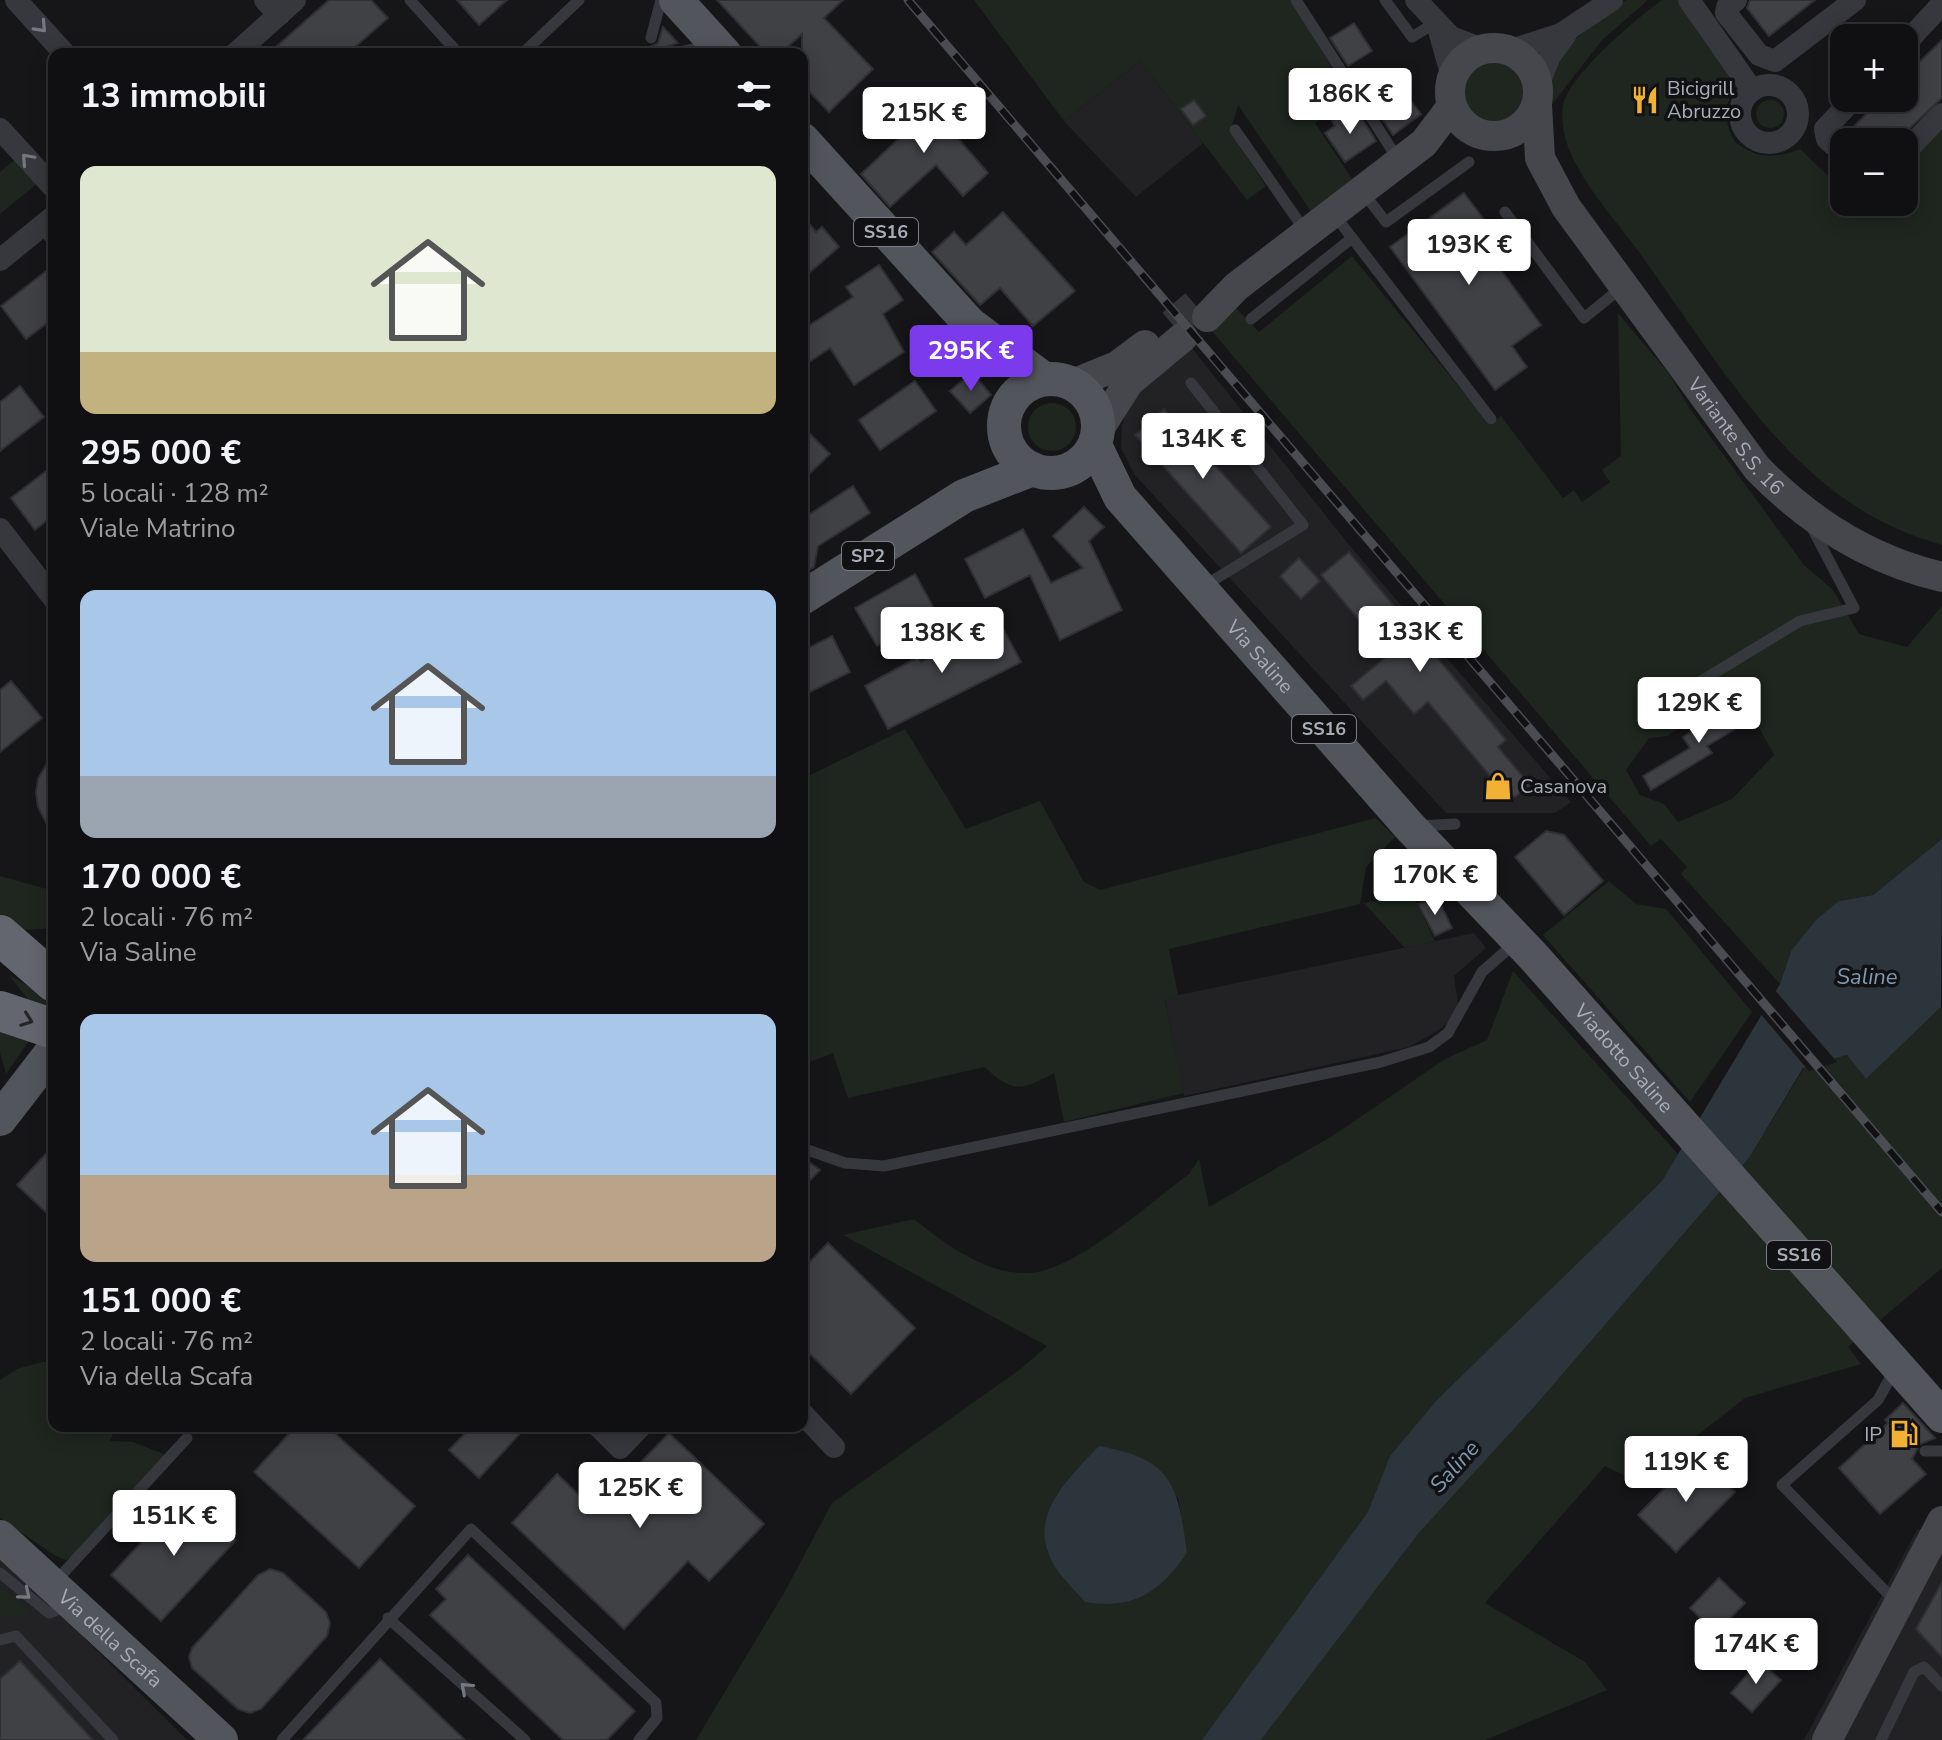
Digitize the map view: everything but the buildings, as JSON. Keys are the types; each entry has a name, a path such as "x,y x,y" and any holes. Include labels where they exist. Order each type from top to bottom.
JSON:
{"highway":[{"path":"18,948 48,976"},
{"path":"0,1011 48,1027"}],"main road":[{"path":"660,23 718,48"},
{"name":"SS16","path":"808,146 970,324 990,359 1006,416 1012,452 1046,471"},
{"name":"SS16","path":"970,324 1093,403 1097,437"},
{"path":"1006,416 1017,394 1059,382"},
{"name":"SP2","path":"933,514 970,479 1006,416"},
{"path":"1046,471 1080,463 1097,437"},
{"name":"Via Saline","path":"1097,437 1120,497 1409,826 1526,948"},
{"name":"SP2","path":"808,594 933,514 978,490 1046,471"},
{"name":"Via Saline","path":"1046,471 1120,497"},
{"name":"Viadotto Saline","path":"1526,948 1891,1359"},
{"path":"0,1119 48,1057"},
{"name":"SS16","path":"1891,1359 1935,1426"},
{"name":"Via della Scafa","path":"0,1537 221,1740"}],"street":[{"path":"16,0 60,48"},
{"path":"1416,0 1451,37 1497,50 1529,64 1537,95"},
{"path":"1424,143 1452,92 1459,64 1497,50 1537,45 1572,28 1612,0"},
{"path":"1689,0 1752,90"},
{"path":"1736,0 1727,7 1726,13 1759,55 1775,61 1855,0"},
{"path":"1918,30 1942,4"},
{"path":"241,48 280,5"},
{"path":"1437,25 1461,121 1479,133"},
{"path":"1202,310 1424,143 1453,132 1496,136 1521,127 1537,95 1550,56 1572,28"},
{"name":"Variante S.S. 16","path":"1537,95 1540,158 1583,232 1732,438 1783,495 1804,511 1884,559 1942,577"},
{"path":"1830,142 1825,129 1841,112"},
{"path":"1918,139 1942,114"},
{"path":"0,129 48,181"},
{"name":"Variante S.S. 16","path":"1479,133 1515,155 1583,232"},
{"path":"0,260 48,230"},
{"path":"1059,382 1117,366 1177,330 1129,382 1097,437"},
{"path":"0,529 48,591"},
{"path":"808,1419 834,1447"},
{"path":"604,1432 620,1448 635,1432"},
{"path":"1827,1740 1941,1526"}],"lane":[{"path":"410,0 454,48"},
{"path":"531,48 579,0"},
{"path":"660,23 661,0"},
{"path":"1296,0 1400,161"},
{"path":"1385,0 1412,37 1437,25"},
{"path":"1235,130 1306,232"},
{"path":"1361,191 1386,222 1469,162"},
{"path":"1505,212 1584,318 1622,287"},
{"path":"1333,213 1491,419"},
{"path":"1251,319 1352,238"},
{"path":"1191,383 1303,525 1200,589"},
{"path":"1681,712 1693,686 1773,637 1800,621 1854,608 1804,511"},
{"path":"1409,826 1455,824"},
{"path":"808,1150 845,1163 884,1166 1381,1062 1429,1047 1448,1033 1482,972 1526,948"},
{"path":"1891,1359 1878,1400 1782,1485 1899,1605"},
{"path":"1935,1426 1942,1451"},
{"path":"0,1573 49,1613 187,1438"},
{"path":"282,1740 388,1618 471,1529 656,1703 657,1718 639,1740"},
{"path":"388,1618 525,1740"},
{"path":"0,1640 16,1636 113,1740"},
{"path":"1881,1740 1914,1672 1924,1667 1942,1686"}],"shaded area":[{"path":"974,0 1292,0 1349,97 1315,123 1354,182 1312,213 1238,105 1230,132 1266,186 1247,200 1140,61 1064,121"},
{"path":"1626,0 1648,0 1602,40 1550,107 1552,73 1560,58 1584,32"},
{"path":"1662,0 1678,0 1738,84 1726,112 1735,142 1751,152 1766,156 1800,149 1830,178 1830,216 1918,216 1918,153 1942,130 1942,545 1906,533 1856,507 1826,485 1788,450 1720,367 1579,170 1563,128 1563,105 1568,92 1605,48"},
{"path":"1494,56 1514,62 1524,72 1530,92 1524,112 1514,122 1494,128 1474,122 1464,112 1458,92 1464,72 1474,62"},
{"path":"1140,61 1203,143 1136,197 1064,121"},
{"path":"1770,100 1780,104 1784,114 1780,124 1770,128 1760,124 1756,114 1760,104"},
{"path":"17,158 39,182 0,214 0,172"},
{"path":"1352,256 1490,425 1501,416 1563,498 1574,490 1582,502 1610,482 1602,470 1621,456 1618,313 1669,374 1690,409 1804,565 1833,590 1859,634 1907,647 1942,606 1942,839 1873,895 1839,901 1791,951 1780,984 1681,874 1687,867 1661,839 1651,846 1210,329 1236,308 1259,332","holes":["1739,691 1774,755 1732,799 1678,822 1664,804 1640,795 1626,770 1649,738 1667,736"]},
{"path":"1191,347 1350,546 1571,802 1555,813 1446,813 1134,474 1121,448 1122,426 1129,402"},
{"path":"1052,403 1069,410 1076,427 1069,444 1052,451 1035,444 1028,427 1035,410"},
{"path":"905,729 966,829 1040,801 1084,882 1100,890 1376,818 1395,837 1366,867 1360,904 1169,949 1178,995 1165,999 1184,1093 1064,1122 1054,1073 1026,1086 1018,1086 1003,1082 985,1067 848,1098 833,1053 808,1063 808,776"},
{"path":"0,876 48,889 48,928 24,930 0,919"},
{"path":"1609,881 1636,904 1666,909 1752,1012 1690,1102 1543,935"},
{"path":"1412,894 1435,941 1405,948 1364,903"},
{"path":"1474,933 1486,948 1454,976 1458,1004 1455,1014 1442,1028 1409,1047 1184,1096 1165,998"},
{"path":"1513,971 1678,1154 1662,1181 1491,1349 1390,1456 1369,1512 1202,1740 696,1740 784,1593 832,1503 1022,1368 1047,1346 843,1235 914,1219 953,1248 997,1269 1029,1273 1048,1269 1068,1261 1112,1233 1189,1174 1199,1159 1209,1207 1334,1135 1445,1059 1487,1040","holes":["1178,1497 1187,1553 1085,1602 1047,1551"]},
{"path":"9,975 48,997 48,1005 30,1002"},
{"path":"1942,1006 1942,1268 1848,1347 1861,1364 1745,1398 1638,1482 1605,1466 1485,1603 1585,1662 1607,1690 1485,1740 1261,1740 1418,1534 1535,1406 1749,1158 1804,1068 1847,1055 1866,1079"},
{"path":"0,1025 33,1035 6,1074 0,1052"},
{"path":"48,1362 48,1432 114,1432 110,1441 133,1442 166,1455 76,1555 66,1560 0,1518 0,1380 17,1369"},
{"path":"1942,1524 1942,1740 1804,1740 1917,1530"},
{"path":"0,1560 25,1579 187,1740 0,1740"},
{"path":"0,1586 32,1613 0,1618"}],"water":[{"name":"Saline","path":"1942,839 1941,1007 1866,1079 1847,1055 1803,1068 1749,1158 1535,1406 1418,1534 1261,1740 1202,1740 1368,1512 1390,1456 1437,1400 1662,1181 1780,984 1791,951 1817,919 1839,901 1873,895"},
{"path":"1099,1446 1143,1459 1157,1468 1175,1493 1180,1509 1187,1553 1166,1579 1144,1596 1131,1601 1085,1602 1054,1566 1048,1552 1045,1536 1051,1507 1068,1480"}],"pier":[{"path":"1773,988 1837,1062 1809,1071 1759,1012"}],"tunnel":[{"path":"1172,324 1196,304"}],"railway":[{"path":"908,0 1942,1212"}],"place":[{"name":"Bicigrill Abruzzo","path":"1645,100"},
{"name":"Casanova","path":"1498,786"},
{"name":"IP","path":"1904,1434"}]}
